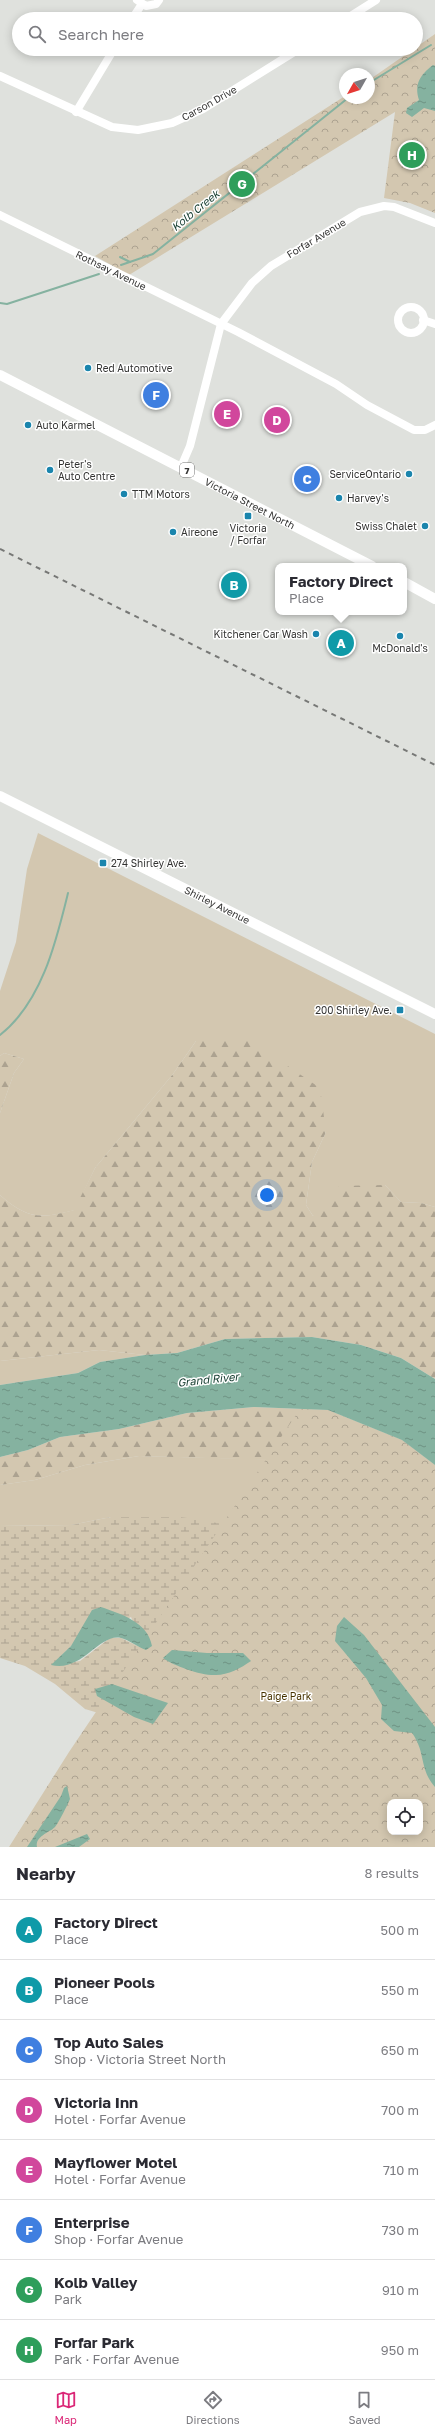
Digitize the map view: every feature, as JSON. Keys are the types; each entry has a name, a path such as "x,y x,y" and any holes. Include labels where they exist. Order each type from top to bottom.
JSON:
{"main road":[{"name":"Victoria Street North","path":"0,375 366,563"},
{"path":"407,584 435,599"},
{"name":"Shirley Avenue","path":"0,796 435,1014"}],"street":[{"path":"135,12 140,2 151,6 159,0"},
{"path":"357,12 376,0"},
{"path":"76,112 110,56"},
{"name":"Carson Drive","path":"0,76 112,128 138,130 172,123 203,108 288,56"},
{"name":"Forfar Avenue","path":"181,467 190,446 221,324 252,283 271,266 360,212 384,206 394,207 435,223"},
{"name":"Rothsay Avenue","path":"0,215 221,324"},
{"path":"423,320 435,324"},
{"path":"221,324 336,384 367,405 414,430 425,430 435,426"}],"green space":[{"path":"435,34 435,213 410,203 384,198 395,112 129,275 95,256 339,100 339,104 375,104 375,76 403,56 423,56 423,42"},
{"path":"38,833 435,1034 435,1207 421,1203 401,1202 385,1185 313,1216 306,1205 312,1162 326,1132 196,1041 173,1074 95,1168 75,1210 52,1215 34,1215 18,1209 0,1195 0,1113 14,1073 24,1059 4,1053 0,1056 0,991 16,942 27,869"},
{"path":"248,1039 320,1088 326,1132 312,1162 306,1205 313,1216 339,1186 385,1185 401,1202 421,1203 435,1207 435,1379 401,1358 361,1345 312,1337 225,1339 177,1353 145,1355 99,1350 0,1361 0,1195 18,1209 34,1215 52,1215 74,1210 95,1168 173,1074 196,1041"},
{"path":"4,1053 24,1059 14,1073 0,1113 0,1056"},
{"path":"99,1350 145,1355 100,1362 78,1373 0,1385 0,1361"},
{"path":"254,1407 328,1410 402,1440 435,1465 139,1456 85,1465 35,1480 0,1485 0,1457 28,1450 60,1437 119,1429 187,1413"},
{"name":"Paige Park","path":"300,1409 328,1410 402,1440 435,1465 435,1847 9,1847 69,1752"},
{"path":"139,1456 290,1460 435,1490 435,1706 111,1517 71,1525 0,1526 0,1485 35,1480 85,1465"},
{"path":"111,1517 181,1517 242,1527 420,1799 387,1799 387,1835 421,1835 409,1847 375,1847 152,1729 85,1709 55,1684 25,1666 0,1658 0,1526 71,1525","holes":["131,1617 146,1650 121,1638 110,1638 80,1661 52,1665 71,1646"]},
{"path":"423,1804 435,1822 423,1834"}],"water":[{"path":"433,65 435,66 435,111 424,108 412,117 406,113 407,108 419,100 417,89 419,80"},
{"name":"Grand River","path":"312,1337 361,1345 401,1358 435,1379 435,1465 402,1440 328,1410 254,1407 187,1413 119,1429 60,1437 28,1450 0,1457 0,1385 78,1373 100,1362 145,1355 177,1353 225,1339"},
{"path":"101,1607 125,1616 139,1625 145,1631 152,1646 146,1650 124,1639 113,1638 105,1641 81,1659 72,1663 62,1666 51,1665 71,1646 92,1610"},
{"path":"344,1617 364,1635 435,1727 435,1787 424,1767 419,1747 412,1733 394,1731 381,1719 382,1705 366,1678 335,1641 337,1626"},
{"path":"172,1650 207,1653 243,1653 251,1661 239,1669 221,1675 210,1675 188,1670 163,1658"},
{"path":"112,1684 168,1703 153,1724 134,1717 97,1696 95,1689"},
{"path":"67,1786 70,1799 57,1825 40,1837 37,1847 27,1847 61,1796 64,1788"},
{"path":"87,1834 90,1839 79,1847 55,1847"}],"waterway":[{"name":"Kolb Creek","path":"423,50 431,45"},
{"name":"Kolb Creek","path":"375,79 413,56"},
{"name":"Kolb Creek","path":"121,265 153,254 340,104"},
{"name":"Kolb Creek","path":"120,257 130,262"},
{"name":"Kolb Creek","path":"0,303 7,304 99,274"},
{"path":"0,1035 27,1006 37,988 52,951 68,893"}],"railway":[{"path":"0,549 435,765"}],"place":[{"name":"Forfar Park","path":"412,155"},
{"name":"Kolb Valley","path":"242,184"},
{"name":"Red Automotive","path":"88,368"},
{"name":"Enterprise","path":"156,395"},
{"name":"Mayflower Motel","path":"227,414"},
{"name":"Victoria Inn","path":"277,420"},
{"name":"Auto Karmel","path":"28,425"},
{"name":"Peter's Auto Centre","path":"50,470"},
{"name":"ServiceOntario","path":"409,474"},
{"name":"Top Auto Sales","path":"307,479"},
{"name":"TTM Motors","path":"124,494"},
{"name":"Harvey's","path":"339,498"},
{"name":"Victoria / Forfar","path":"248,516"},
{"name":"Swiss Chalet","path":"425,526"},
{"name":"Aireone","path":"173,532"},
{"name":"Pioneer Pools","path":"234,585"},
{"name":"Kitchener Car Wash","path":"316,634"},
{"name":"McDonald's","path":"400,636"},
{"name":"Factory Direct","path":"341,643"},
{"name":"274 Shirley Ave.","path":"103,863"},
{"name":"200 Shirley Ave.","path":"400,1010"}]}
